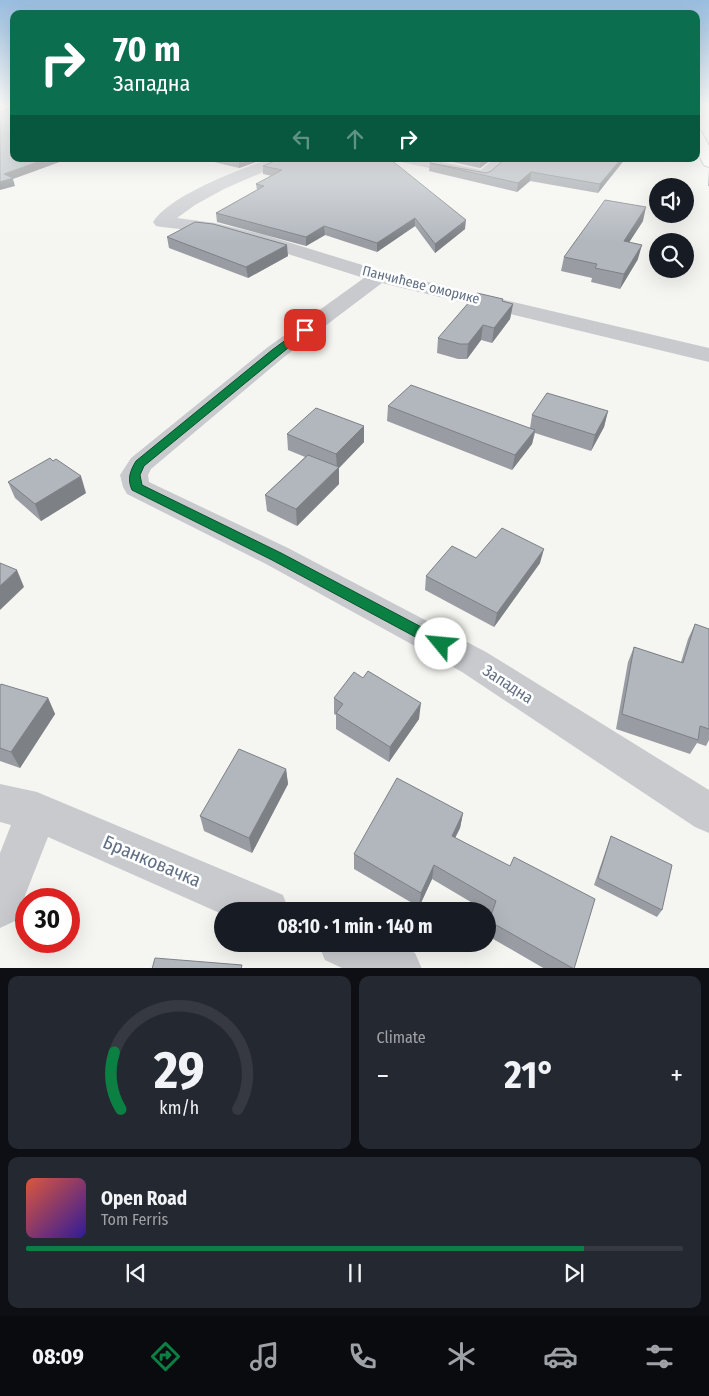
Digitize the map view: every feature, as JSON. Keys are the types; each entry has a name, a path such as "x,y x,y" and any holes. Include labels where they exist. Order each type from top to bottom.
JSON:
{"street":[{"name":"Панчићеве оморике","path":"274,162 213,189 182,206 162,222 215,228 259,239 379,276 709,355"},
{"path":"421,162 484,175 499,162"},
{"name":"Западна","path":"379,276 276,352 140,464 134,475 136,487 277,556 474,662 709,813"},
{"path":"0,906 19,807"},
{"name":"Бранковачка","path":"19,807 246,902"},
{"path":"361,952 398,968"}],"building":[{"path":"0,151 10,151 10,162 38,162 4,174 13,178 0,182"},
{"path":"272,162 394,162 466,220 435,244 415,218 377,243 324,226 306,237 216,213 264,186 256,184 282,170 263,166"},
{"path":"502,162 618,162 600,184 531,172 518,183 430,163 486,173"},
{"path":"605,200 646,207 624,241 642,245 624,274 595,268 597,264 564,257"},
{"path":"195,222 213,224 287,245 246,267 167,237"},
{"path":"477,293 503,299 502,301 513,304 494,328 483,325 468,344 460,344 438,338"},
{"path":"411,385 535,430 515,455 388,406"},
{"path":"547,393 608,411 595,435 532,415"},
{"path":"316,408 364,426 336,454 287,434"},
{"path":"308,455 339,467 296,509 265,495"},
{"path":"50,458 53,461 56,459 81,476 35,504 8,482"},
{"path":"502,528 544,549 497,613 426,576 452,546 476,558"},
{"path":"0,563 17,570 0,586"},
{"path":"695,624 709,629 709,729 700,726 698,740 622,714 634,647 683,663"},
{"path":"368,671 421,703 390,747 336,713 343,704 334,698 354,672 363,678"},
{"path":"1,684 48,698 11,752 0,748"},
{"path":"239,749 286,769 249,838 200,816"},
{"path":"397,778 463,813 452,836 510,866 514,857 595,899 574,968 572,968 496,925 496,901 434,865 421,893 354,854"},
{"path":"611,836 672,865 662,910 598,878"},
{"path":"155,958 242,965 241,968 152,968"}],"route":[{"path":"305,330 140,464 134,475 136,487 277,556 441,644"}]}
